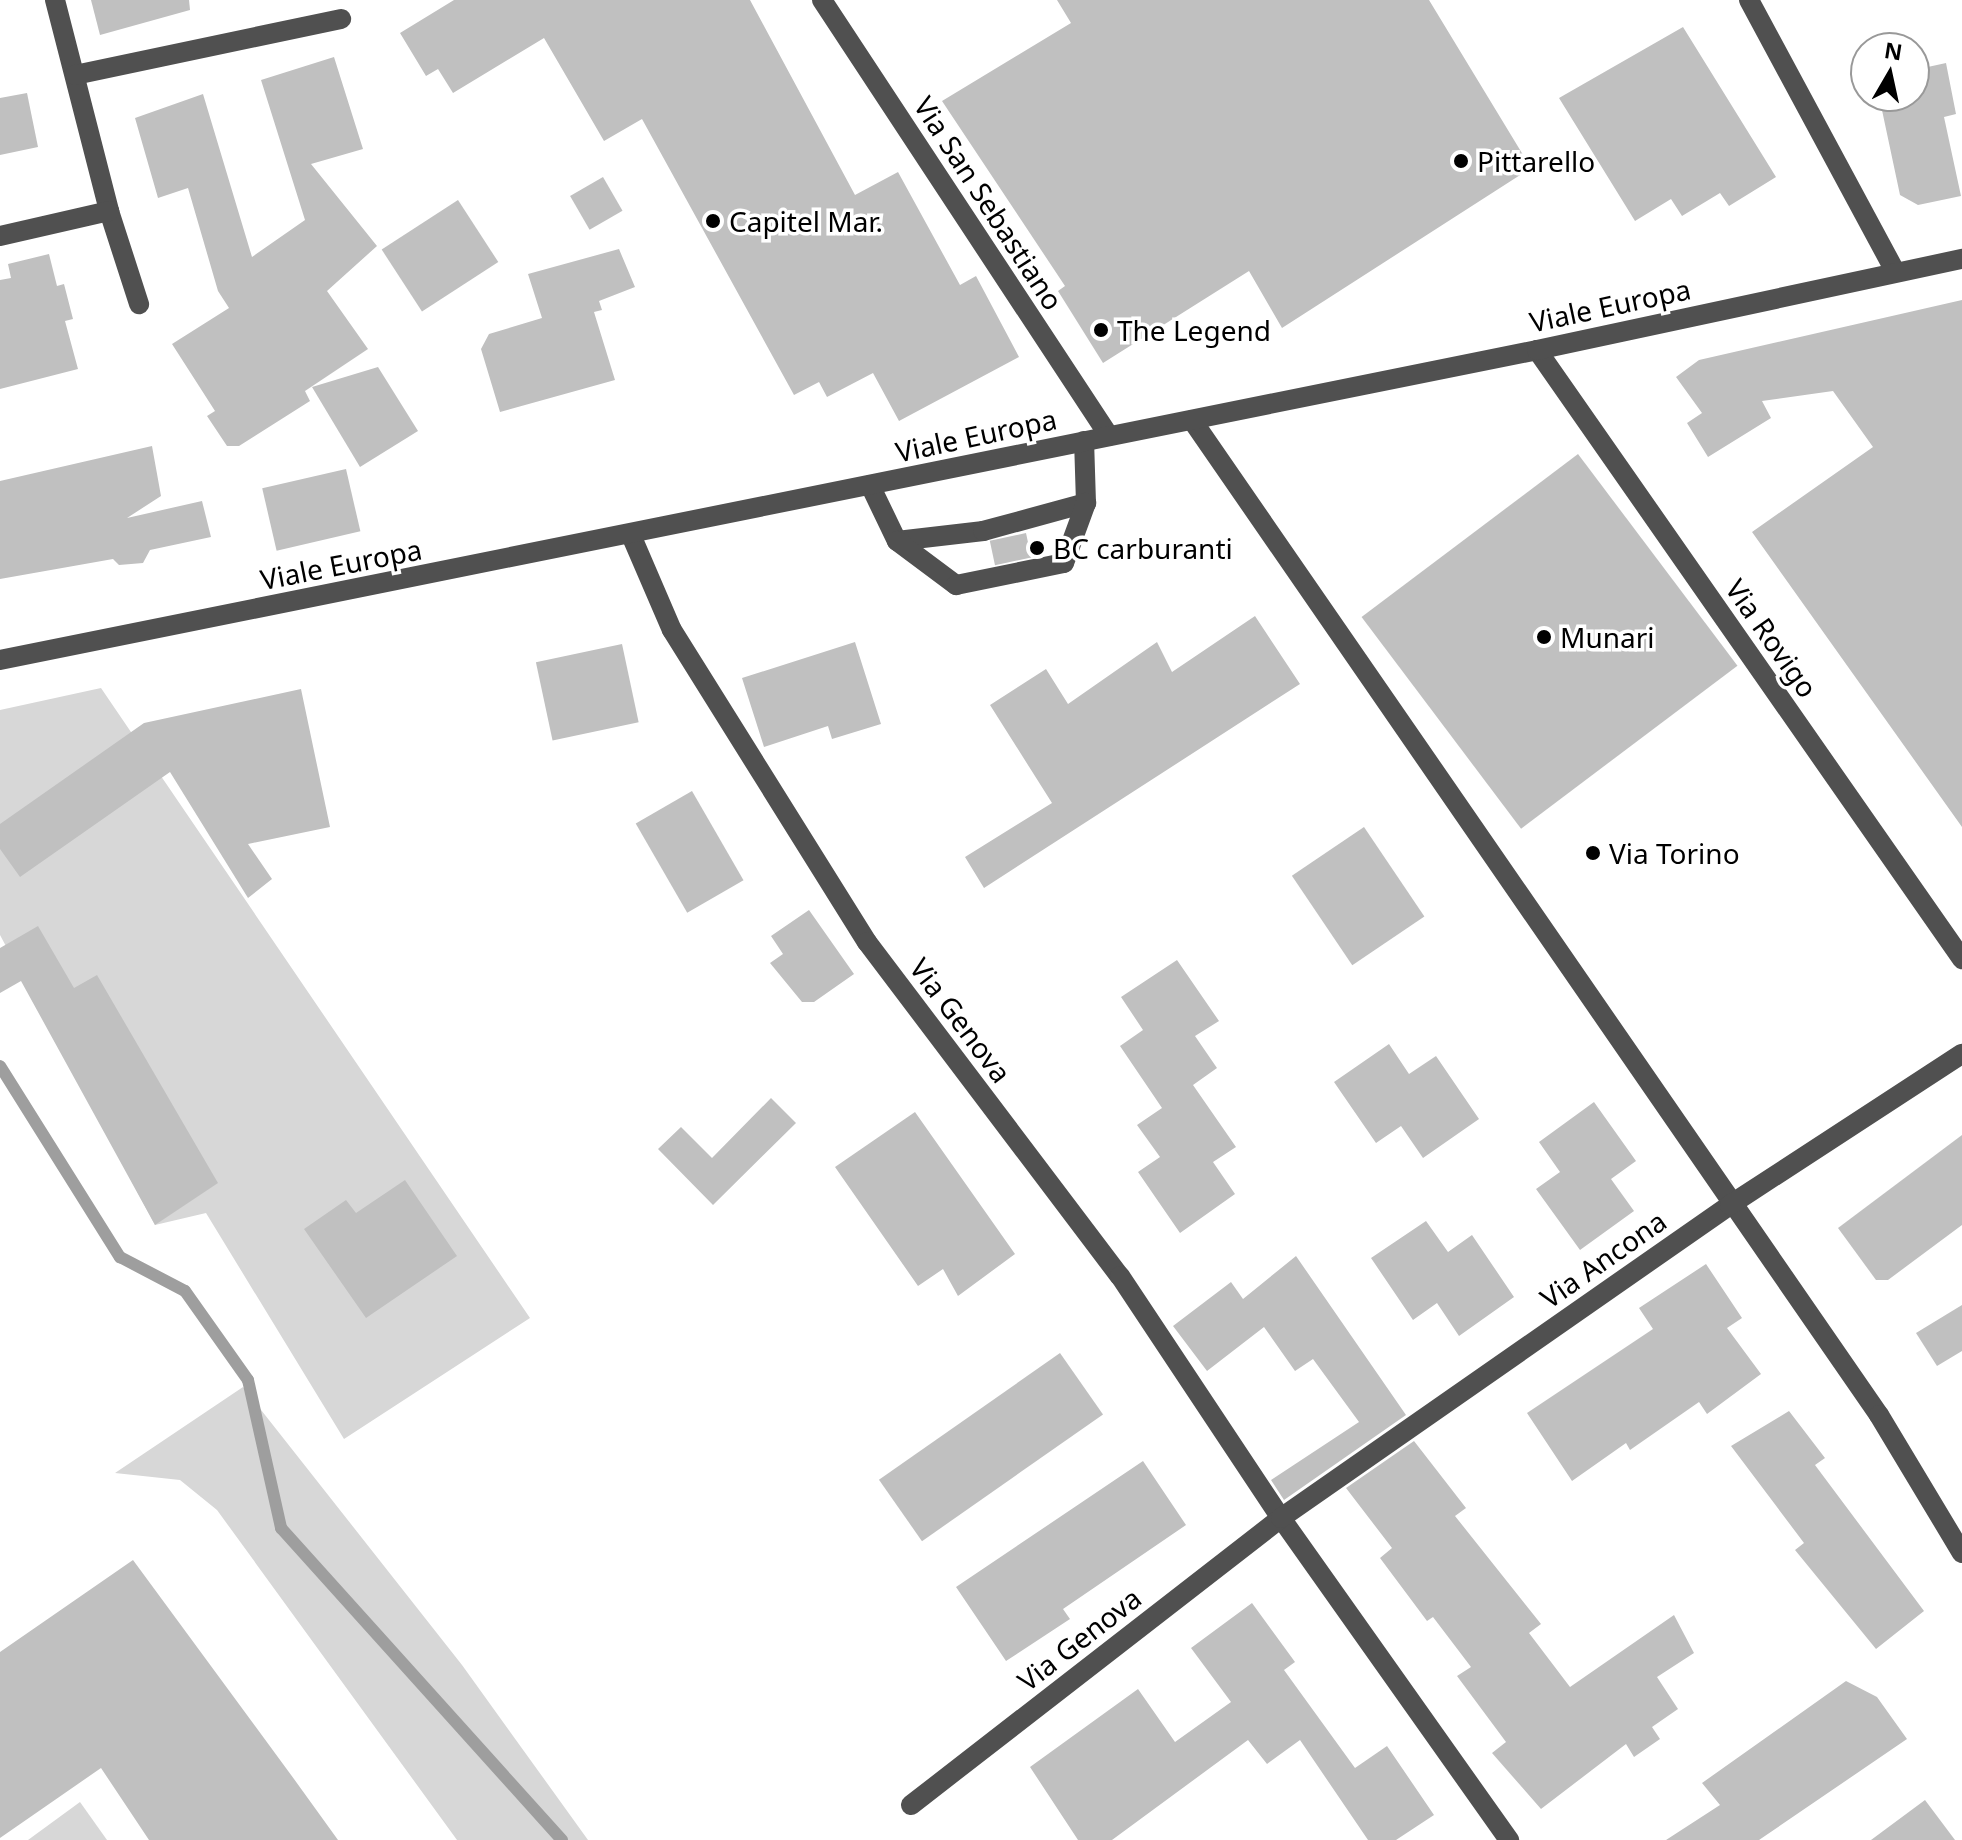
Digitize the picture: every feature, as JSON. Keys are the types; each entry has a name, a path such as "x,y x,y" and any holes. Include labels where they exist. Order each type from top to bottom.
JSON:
{"street":[{"path":"55,0 109,211 139,304"},
{"name":"Via San Sebastiano","path":"822,0 1109,436"},
{"path":"1749,0 1895,271"},
{"path":"75,75 341,19"},
{"path":"0,236 109,211"},
{"name":"Viale Europa","path":"0,660 1537,350 1962,259"},
{"name":"Via Rovigo","path":"1537,350 1962,959"},
{"path":"1192,420 1730,1205 1879,1415 1962,1553"},
{"path":"870,485 897,541 956,585 1064,563 1086,503 1084,441"},
{"path":"897,541 983,531 1086,503"},
{"name":"Via Genova","path":"631,535 672,630 867,942 1120,1276 1281,1518 1509,1840"},
{"name":"Via Ancona","path":"1281,1518 1730,1205 1962,1054"},
{"name":"Via Genova","path":"911,1805 1281,1518"}],"shaded area":[{"path":"101,688 530,1318 344,1439 206,1213 155,1225 0,935 0,710"},
{"path":"243,1387 462,1665 588,1840 457,1840 217,1510 180,1480 115,1473"},
{"path":"80,1802 107,1840 28,1840"}],"building":[{"path":"91,0 189,0 190,10 100,35"},
{"path":"454,0 750,0 855,195 898,172 960,285 976,276 1019,357 899,421 873,373 827,397 819,382 794,395 642,119 604,141 544,38 453,93 438,69 426,76 400,33"},
{"path":"1057,0 1429,0 1531,168 1282,328 1249,271 1103,363 1058,291 1065,286 942,101 1071,23"},
{"path":"1683,27 1776,177 1729,206 1720,193 1682,216 1671,199 1635,221 1559,98"},
{"path":"334,57 363,149 311,164 377,246 327,291 368,349 305,391 310,401 239,446 227,446 207,416 215,411 172,344 229,308 218,291 188,188 158,198 135,118 203,94 252,257 305,220 261,80"},
{"path":"1946,63 1956,114 1944,117 1961,196 1918,205 1900,195 1882,112 1930,112 1930,66"},
{"path":"27,93 38,147 0,155 0,98"},
{"path":"603,177 622,211 590,230 570,196"},
{"path":"458,200 498,262 422,312 382,250"},
{"path":"619,249 635,287 599,301 602,310 594,312 615,380 500,412 481,349 489,334 542,318 528,274"},
{"path":"49,254 57,286 64,284 73,319 65,321 78,369 0,389 0,280 11,278 8,264"},
{"path":"1962,300 1962,827 1752,532 1873,447 1833,391 1762,401 1771,418 1708,457 1687,423 1702,413 1676,377 1699,360"},
{"path":"378,367 418,431 360,467 312,387"},
{"path":"152,446 161,496 127,518 202,501 211,537 150,550 143,563 119,565 113,559 0,579 0,481"},
{"name":"Munari","path":"1578,454 1737,666 1521,829 1362,617"},
{"path":"346,469 360,531 277,551 262,488"},
{"path":"1026,533 1031,557 995,565 990,541"},
{"path":"1255,616 1300,684 984,888 965,857 1052,803 990,705 1046,669 1068,704 1157,642 1172,672"},
{"path":"855,642 881,724 832,739 828,726 764,747 742,678"},
{"path":"622,644 639,722 553,741 536,662"},
{"path":"301,689 330,827 248,844 272,879 248,898 170,772 20,877 0,849 0,824 144,723"},
{"path":"692,791 744,880 687,913 636,824"},
{"path":"1364,827 1424,917 1352,965 1292,876"},
{"path":"809,910 854,974 814,1002 802,1002 770,963 783,954 771,936"},
{"path":"38,926 74,988 97,975 218,1183 155,1225 21,981 0,993 0,948"},
{"path":"1177,960 1219,1021 1195,1036 1217,1068 1193,1085 1236,1147 1213,1162 1235,1194 1180,1233 1138,1172 1160,1157 1137,1125 1162,1108 1120,1046 1143,1030 1121,997"},
{"path":"1389,1044 1409,1074 1436,1056 1479,1119 1423,1158 1401,1126 1376,1143 1334,1082"},
{"path":"771,1098 796,1123 713,1205 658,1149 681,1127 712,1158"},
{"path":"1594,1102 1636,1161 1611,1179 1634,1211 1580,1250 1536,1189 1560,1172 1539,1142"},
{"path":"915,1112 1015,1254 958,1296 943,1269 918,1286 835,1167"},
{"path":"1962,1135 1962,1225 1888,1280 1876,1280 1838,1228"},
{"path":"405,1180 457,1256 366,1318 304,1229 346,1200 356,1213"},
{"path":"1426,1221 1448,1252 1472,1235 1514,1297 1459,1336 1437,1303 1413,1320 1371,1258"},
{"path":"1296,1256 1406,1415 1284,1500 1271,1480 1359,1422 1313,1359 1295,1371 1264,1327 1207,1371 1173,1326 1231,1282 1243,1299"},
{"path":"1706,1264 1742,1318 1727,1328 1761,1374 1707,1414 1699,1402 1630,1450 1626,1443 1572,1481 1527,1413 1653,1329 1639,1308"},
{"path":"1962,1305 1962,1351 1937,1366 1916,1333"},
{"path":"1060,1353 1103,1414 922,1541 879,1480"},
{"path":"1789,1411 1825,1458 1815,1465 1924,1611 1876,1649 1795,1550 1804,1543 1731,1446"},
{"path":"1414,1441 1466,1508 1455,1516 1541,1624 1529,1633 1570,1687 1674,1615 1694,1653 1657,1677 1678,1709 1652,1727 1660,1739 1634,1757 1626,1744 1541,1809 1492,1753 1506,1742 1457,1676 1471,1667 1433,1617 1427,1621 1380,1558 1392,1548 1346,1488"},
{"path":"1143,1461 1186,1525 1063,1609 1070,1619 1006,1661 956,1587"},
{"path":"133,1560 338,1840 149,1840 101,1768 0,1838 0,1652"},
{"path":"1252,1603 1295,1662 1284,1670 1355,1768 1387,1746 1434,1815 1396,1840 1368,1840 1300,1740 1267,1764 1248,1740 1112,1840 1078,1840 1030,1767 1138,1689 1175,1742 1231,1702 1191,1648"},
{"path":"1846,1681 1877,1697 1907,1739 1759,1840 1666,1840 1720,1805 1702,1783"},
{"path":"1925,1800 1955,1840 1871,1840"}],"waterway":[{"path":"0,1066 120,1257 185,1291 248,1380 281,1528 562,1840"}],"place":[{"name":"Pittarello","path":"1461,161"},
{"name":"Capitel Mar.","path":"713,221"},
{"name":"The Legend","path":"1101,330"},
{"name":"BC carburanti","path":"1037,548"},
{"name":"Munari","path":"1544,637"},
{"name":"Via Torino","path":"1593,853"}]}
